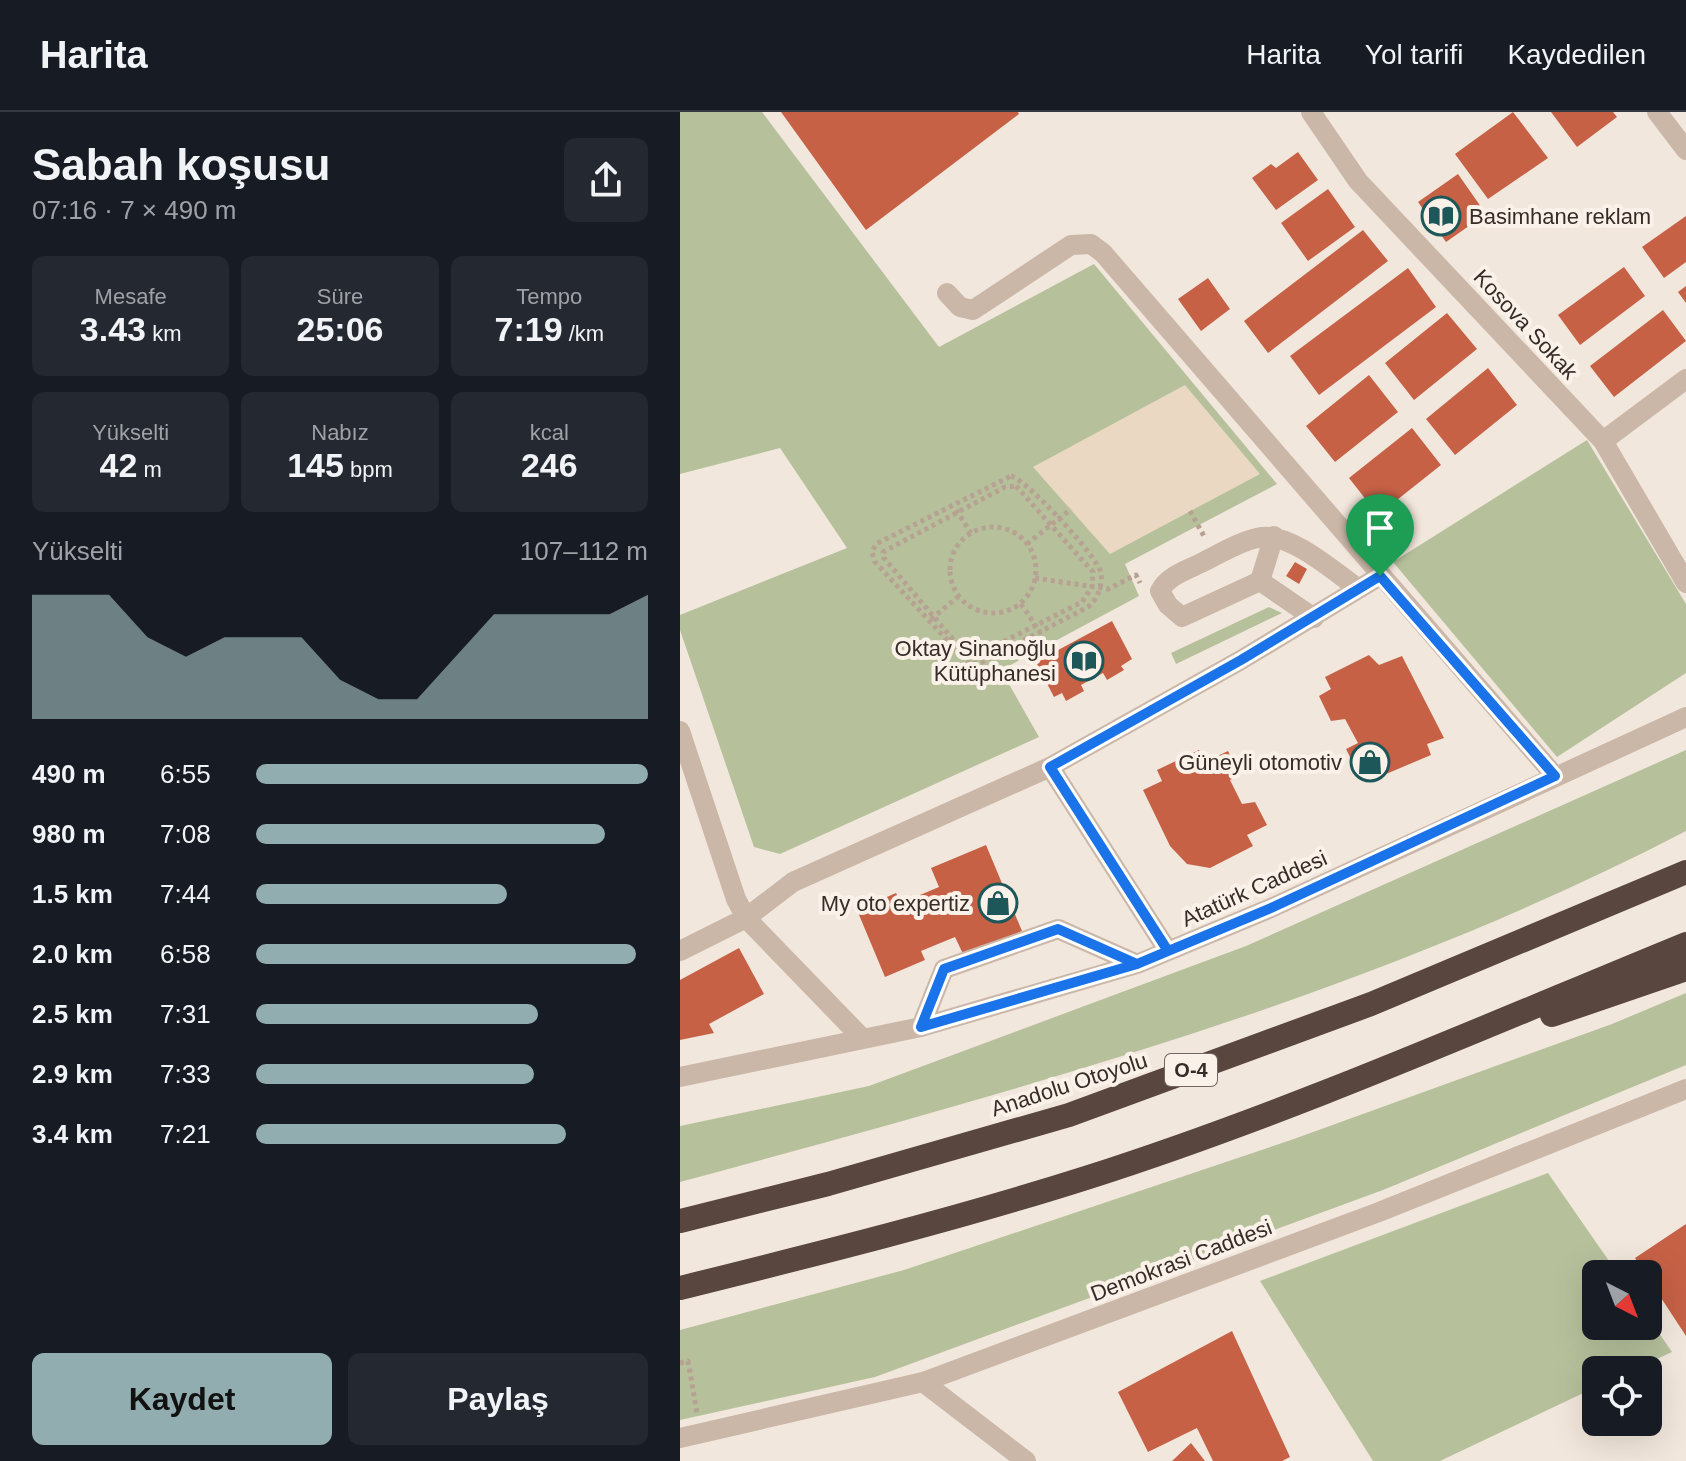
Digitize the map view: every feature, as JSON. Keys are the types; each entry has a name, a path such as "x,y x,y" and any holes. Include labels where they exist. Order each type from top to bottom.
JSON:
{"highway":[{"name":"Anadolu Otoyolu","path":"680,1221 828,1184 1069,1115 1371,1004 1681,874"},
{"path":"1300,1103 1686,944"},
{"path":"680,1288 843,1248 1088,1177 1686,969"}],"street":[{"name":"Kosova Sokak","path":"1311,112 1358,181 1603,441 1686,583"},
{"path":"1657,112 1686,150"},
{"path":"947,293 960,307 978,308 1071,245 1091,244 1103,253 1186,345 1380,576 1555,776"},
{"path":"1603,441 1686,379"},
{"path":"1274,536 1260,581 1182,617 1168,605 1160,591 1172,578 1215,556 1260,537 1274,536 1321,562 1359,589"},
{"path":"680,951 746,918 793,882 1050,767 1314,618 1380,576"},
{"path":"1260,581 1314,618"},
{"name":"Atatürk Caddesi","path":"680,1077 921,1027 1137,964 1271,908 1686,717"},
{"path":"680,731 736,899 746,918 862,1038"},
{"path":"1050,767 1168,951"},
{"path":"921,1027 944,969 1058,929 1137,964"},
{"name":"Demokrasi Caddesi","path":"680,1438 923,1382 1379,1212 1685,1091"},
{"path":"923,1382 1026,1461"}],"path":[{"path":"1011,476 1029,486 1058,519 1099,567 1088,607 974,664 959,657 884,558 883,552 1011,476"},
{"path":"1016,486 1090,568 1095,588 1082,602 975,656 961,649 931,619 875,562 872,552 876,544 1005,487 1016,486"},
{"path":"955,508 971,533"},
{"path":"1027,544 1071,509"},
{"path":"1190,511 1215,556"},
{"path":"996,527 1010,530 1027,544 1036,563 1035,578 1021,604 996,613 981,612 958,597 949,570 951,556 971,533 996,527"},
{"path":"1035,578 1108,589 1136,575 1149,597 1160,591"},
{"path":"931,619 958,597"},
{"path":"1021,604 1040,632"},
{"path":"680,1363 688,1361 694,1400"}],"green space":[{"path":"680,112 762,112 939,347 1094,264 1277,484 1125,564 1139,596 1001,670 1039,737 780,854 754,847 680,630 680,615 847,548 780,448 680,474"},
{"path":"1587,440 1686,604 1686,673 1557,757 1393,562"},
{"path":"1269,607 1282,613 1176,664 1171,653"},
{"path":"1686,750 1686,831 1566,890 1319,990 1193,1034 937,1111 680,1182 680,1126 869,1086 1246,946"},
{"path":"1686,993 1686,1065 1383,1190 875,1377 680,1420 680,1330 904,1270 1291,1140 1612,1024"},
{"path":"1548,1173 1608,1260 1582,1260 1582,1340 1662,1340 1662,1337 1672,1352 1662,1357 1582,1356 1582,1394 1440,1461 1373,1461 1260,1281"}],"shaded area":[{"path":"1185,385 1260,474 1110,554 1033,467"}],"building":[{"path":"781,112 1018,112 1019,114 866,230"},
{"path":"1513,112 1548,158 1488,199 1455,154"},
{"path":"1551,112 1613,112 1617,117 1577,147"},
{"path":"1298,152 1318,180 1276,210 1252,178 1271,164 1276,168"},
{"path":"1458,174 1486,214 1446,242 1418,202"},
{"path":"1328,189 1355,227 1308,261 1281,223"},
{"path":"1686,216 1686,262 1664,278 1642,247"},
{"path":"1363,230 1388,261 1268,353 1244,321"},
{"path":"1624,267 1645,296 1580,345 1558,315"},
{"path":"1408,268 1436,307 1319,395 1290,356"},
{"path":"1208,278 1230,309 1201,331 1178,299"},
{"path":"1686,286 1686,303 1678,292"},
{"path":"1663,310 1686,341 1614,397 1590,366"},
{"path":"1447,313 1477,349 1414,400 1385,363"},
{"path":"1488,368 1517,405 1455,455 1426,419"},
{"path":"1369,375 1398,412 1335,462 1306,426"},
{"path":"1412,428 1441,465 1378,515 1349,478"},
{"path":"1295,562 1307,569 1299,584 1286,576"},
{"name":"Oktay Sinanoğlu Kütüphanesi","path":"1112,621 1132,659 1121,666 1124,670 1107,680 1103,673 1081,685 1084,691 1066,701 1062,693 1054,697 1036,662"},
{"path":"1369,655 1379,665 1402,656 1444,738 1427,744 1431,755 1386,774 1374,765 1358,773 1346,749 1358,743 1345,719 1331,721 1319,696 1331,689 1325,677"},
{"path":"1199,750 1205,762 1228,751 1240,775 1230,780 1242,804 1255,802 1267,825 1247,835 1253,846 1210,868 1187,864 1170,846 1143,790 1162,781 1157,770"},
{"path":"986,845 1022,931 964,956 955,937 921,951 925,960 885,977 857,910 896,893 901,903 939,887 931,868"},
{"path":"739,948 764,994 709,1024 714,1033 680,1040 680,980"},
{"path":"1686,1224 1686,1336 1662,1299 1662,1260 1635,1258"},
{"path":"1232,1331 1290,1457 1282,1461 1213,1461 1197,1428 1148,1452 1118,1392"},
{"path":"1191,1443 1205,1461 1172,1461"}],"place":[{"name":"Basimhane reklam","path":"1441,216"},
{"name":"Oktay Sinanoğlu Kütüphanesi","path":"1084,661"},
{"name":"Güneyli otomotiv","path":"1370,762"},
{"name":"My oto expertiz","path":"998,903"}],"route":[{"path":"1380,576 1241,660 1050,767 1168,951 1137,964 921,1027 944,969 1058,929 1137,964 1271,908 1555,776 1380,576"}]}
